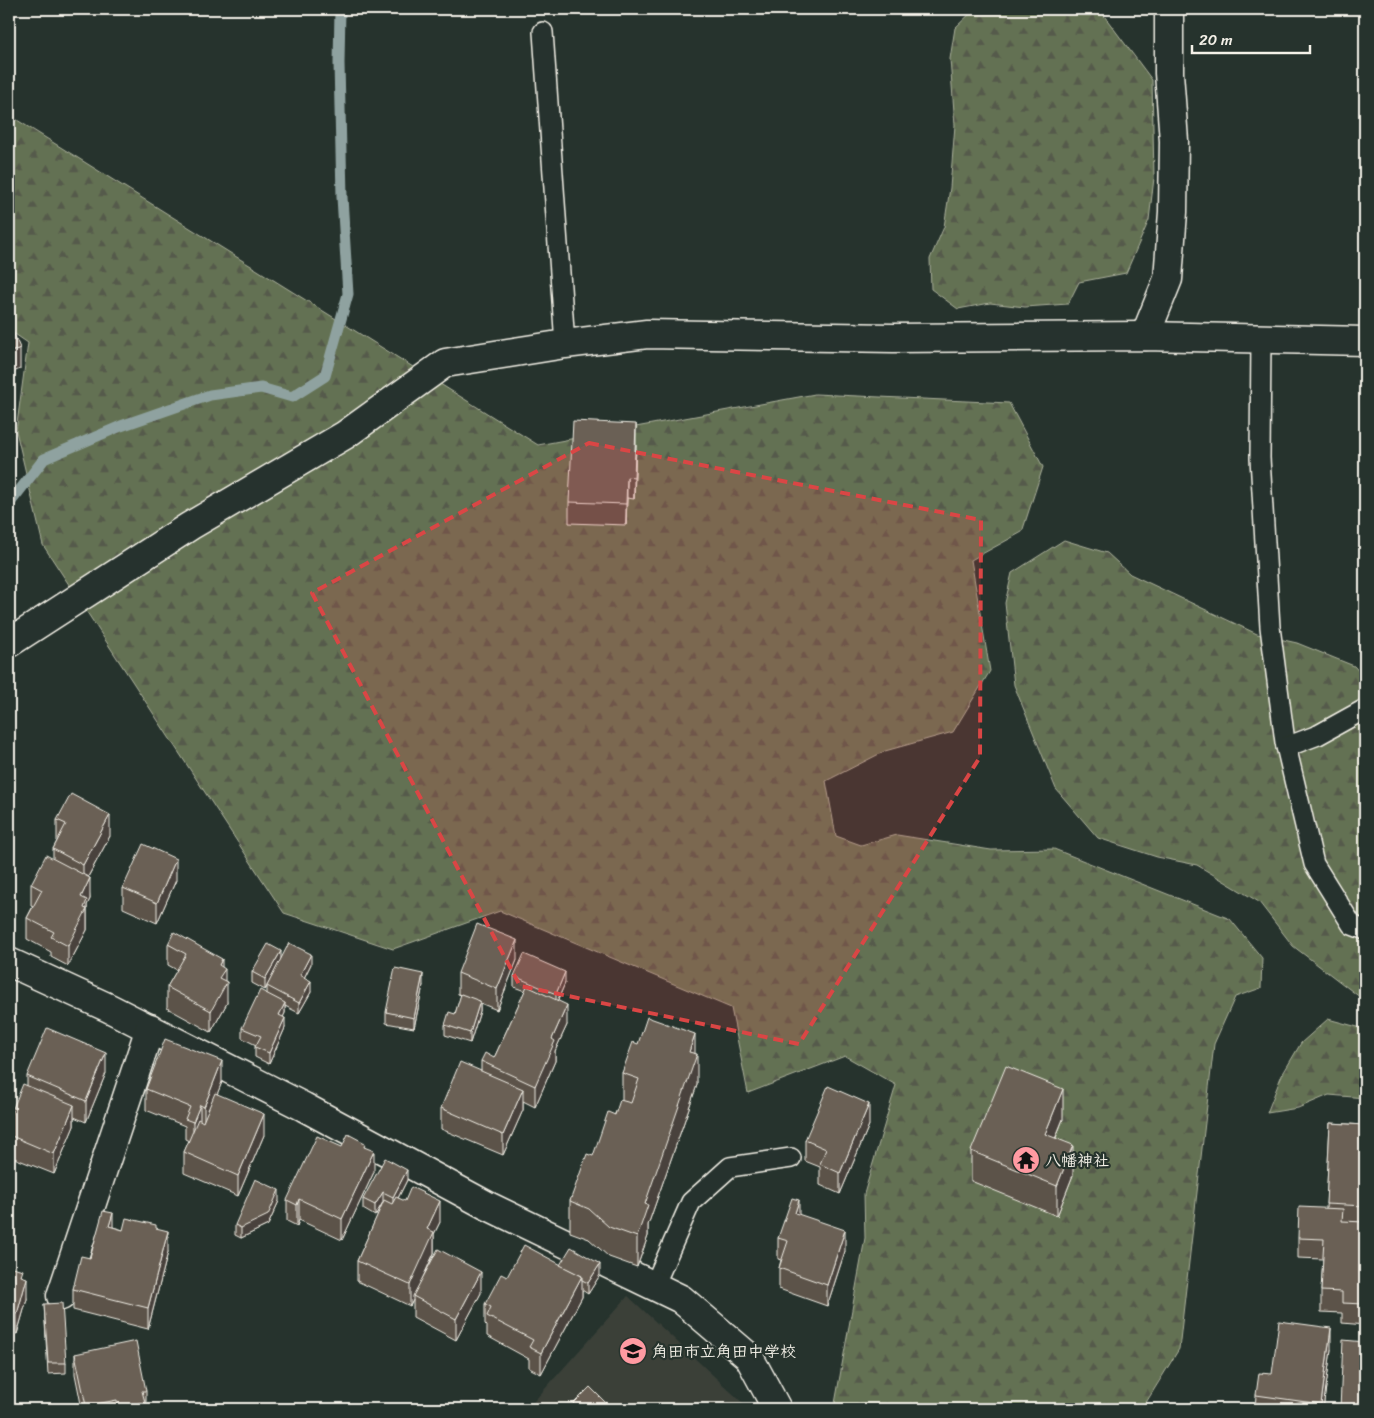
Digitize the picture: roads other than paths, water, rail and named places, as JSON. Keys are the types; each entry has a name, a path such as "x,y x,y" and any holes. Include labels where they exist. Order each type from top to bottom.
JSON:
{"street":[{"path":"1145,336 1168,279 1172,231 1174,141 1169,73 1169,9"},
{"path":"9,644 190,526 345,435 445,363 565,344 647,334 893,338 1145,336 1365,341"},
{"path":"9,962 150,1028 304,1107 486,1205 681,1299 749,1357 777,1409"},
{"path":"61,1296 150,1028"}],"lane":[{"path":"543,32 565,344"},
{"path":"1261,338 1260,458 1270,627 1286,747 1314,864 1352,925 1365,930"},
{"path":"1286,747 1318,735 1365,709"},
{"path":"654,1286 691,1202 730,1167 791,1158"}],"waterway":[{"path":"9,504 44,459 121,426 210,395 261,388 292,397 325,376 348,294 342,197 339,63 340,9"}],"place":[{"name":"八幡神社","path":"1026,1160"},
{"name":"角田市立角田中学校","path":"633,1351"}]}
